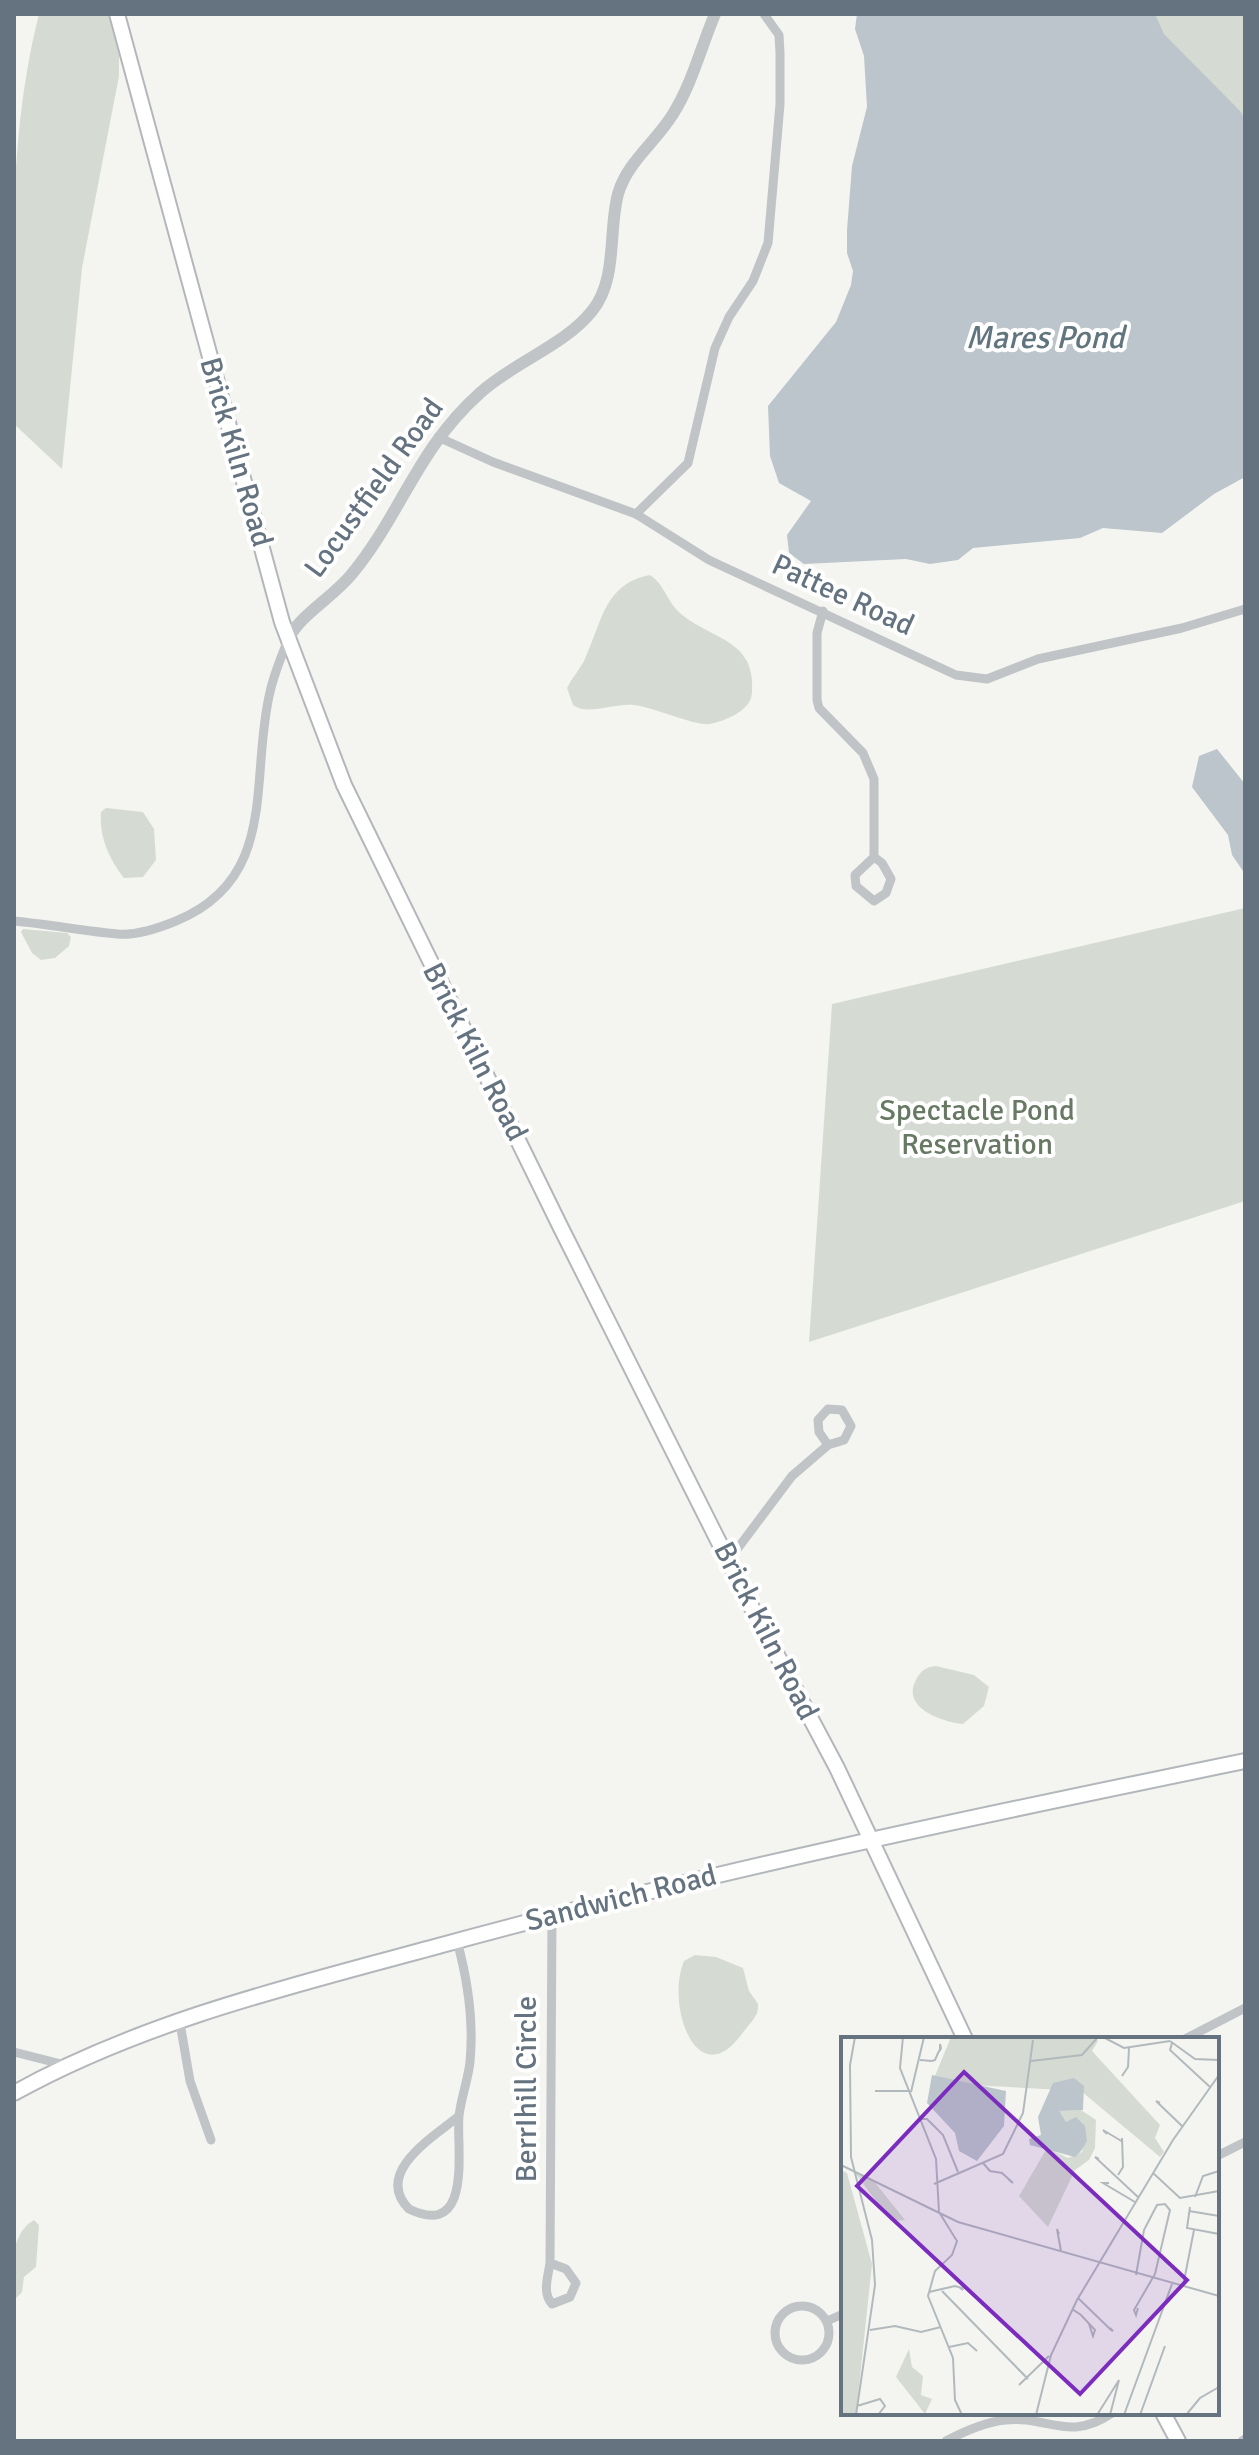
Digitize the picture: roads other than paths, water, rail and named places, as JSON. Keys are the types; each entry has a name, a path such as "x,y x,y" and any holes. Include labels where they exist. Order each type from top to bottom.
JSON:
{"main road":[{"name":"Brick Kiln Road","path":"117,14 288,639 344,785 729,1560 837,1768 964,2037"},
{"name":"Sandwich Road","path":"14,2093 65,2065 180,2023 552,1915 868,1839 1245,1761"},
{"path":"1164,2415 1178,2441"}],"street":[{"name":"Locustfield Road","path":"288,639 295,625 352,574 438,437 481,391 574,328 592,311 607,277 618,194 627,173 681,101 715,14"},
{"path":"636,514 688,463 715,348 729,317 753,281 768,243 780,104 780,53 779,35 764,14"},
{"name":"Pattee Road","path":"438,437 493,462 636,514 709,560 956,675 987,679 1038,659 1182,628 1245,609"},
{"path":"823,611 817,633 817,700 819,708 863,753 874,779 874,857 891,879 886,893 874,901 856,886 855,875 874,857"},
{"path":"14,921 118,934 154,930 199,911 227,887 246,855 254,830 269,694 288,639"},
{"path":"729,1560 792,1476 828,1445"},
{"name":"BerrIhill Circle","path":"550,2263 552,1915"},
{"path":"457,1941 466,1972 472,2026 466,2091 459,2116 461,2171 454,2199 447,2207 429,2215 409,2209 398,2190 401,2167 459,2116"},
{"path":"1189,2037 1245,2008"},
{"path":"180,2023 190,2081 211,2140"},
{"path":"14,2052 65,2065"},
{"path":"1219,2155 1245,2142"},
{"path":"791,2307 816,2310 827,2321 828,2344 810,2360 783,2354 775,2345 776,2324 791,2307"},
{"path":"827,2321 841,2315"},
{"path":"946,2441 1004,2420 1026,2420 1069,2430 1107,2415"}],"water":[{"name":"Mares Pond","path":"857,14 1155,14 1164,34 1240,111 1245,119 1245,477 1214,494 1162,533 1103,528 1080,538 973,548 958,560 930,564 906,559 804,564 789,553 787,535 811,501 779,483 770,456 768,406 836,322 851,285 853,271 847,253 847,230 852,166 867,107 864,56 855,29"},
{"path":"1217,749 1245,784 1245,874 1232,855 1228,835 1192,787 1199,756"}],"park label":[{"name":"Spectacle Pond Reservation","path":"977,1127"}]}
